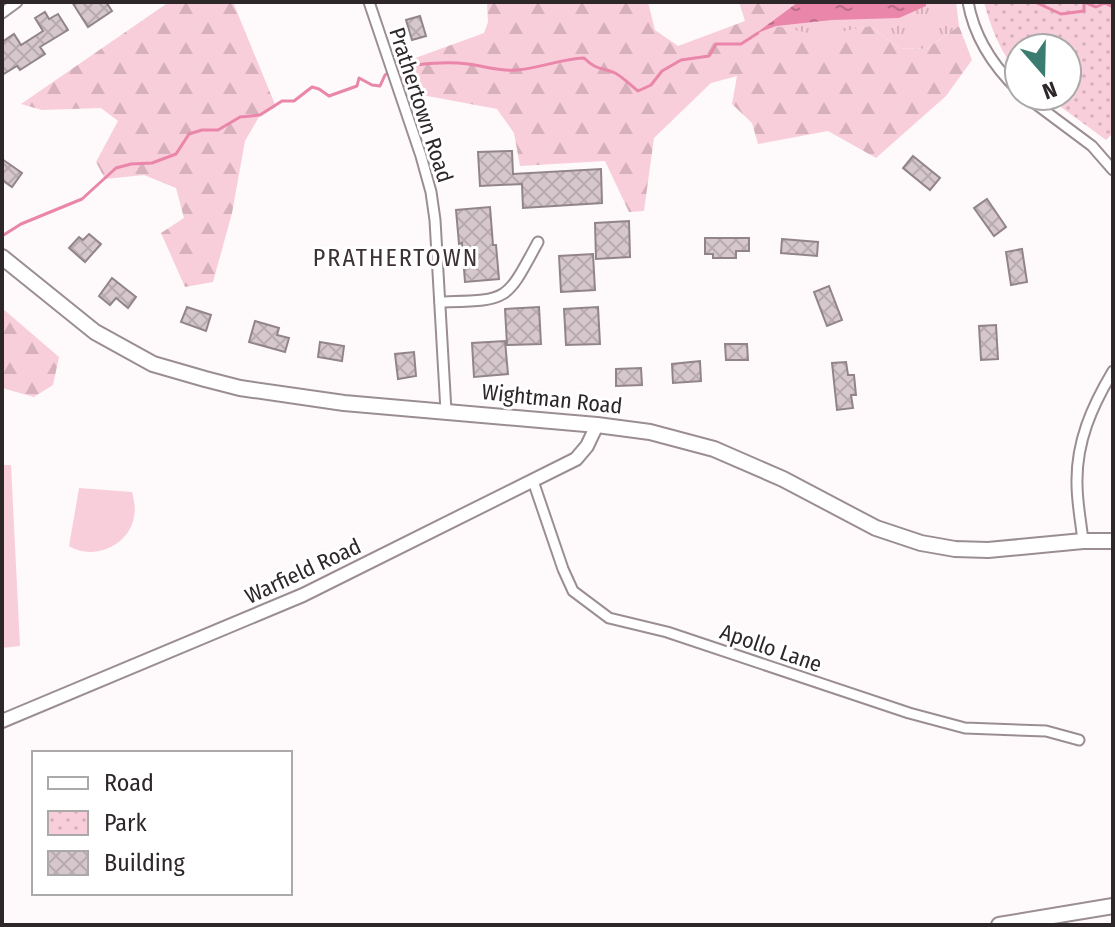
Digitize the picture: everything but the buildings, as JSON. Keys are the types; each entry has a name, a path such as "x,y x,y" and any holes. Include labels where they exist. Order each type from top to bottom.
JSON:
{"main road":[{"name":"Wightman Road","path":"2,257 95,332 153,364 240,388 344,403 650,432 714,449 783,479 876,528 921,543 955,549 988,550 1113,541"},
{"path":"999,925 1113,906"}],"street":[{"path":"2,13 17,2"},
{"name":"Prathertown Road","path":"369,2 431,192 446,411"},
{"path":"968,2 975,28 1003,73"},
{"path":"1046,112 1092,146 1113,170"},
{"path":"440,302 490,300 505,295 515,284 538,242"},
{"path":"1083,541 1077,462 1096,399 1113,371"},
{"name":"Warfield Road","path":"2,721 303,595 533,481 576,459 587,446 597,425"},
{"name":"Apollo Lane","path":"533,481 573,591 609,618 667,632 909,713 965,728 1046,731 1079,740"}],"green space":[{"path":"169,2 233,2 276,107 260,115 245,141 232,213 213,282 185,287 161,233 184,218 176,188 144,175 105,179 96,162 118,121 101,108 42,110 21,104"},
{"path":"487,2 648,2 655,30 678,46 745,21 739,2 798,2 771,22 776,26 822,36 870,26 899,48 926,49 959,26 972,60 946,96 876,158 828,131 758,144 752,123 732,104 737,76 711,83 654,138 644,211 629,212 605,161 520,166 514,133 497,109 406,92 396,65 484,33 488,22"},
{"path":"798,2 956,2 959,26 926,49 899,48 870,26 822,37 776,26"},
{"path":"984,2 1113,2 1113,133 1106,140 1068,112 1083,112 1083,32 1003,32 1003,51"},
{"path":"2,308 59,357 53,385 34,397 2,388"},
{"path":"2,465 11,465 20,646 2,648"},
{"path":"79,488 132,492 134,517 131,527 118,543 89,552 69,546"}],"water":[{"path":"798,2 926,2 926,6 899,18 776,26 755,34"}],"waterway":[{"path":"1035,2 1061,14 1084,11 1084,2 1096,7 1105,3 1113,7"},
{"path":"400,67 451,63 511,70 584,58 596,67 618,75 638,91 651,85 662,71 681,60 709,56 716,44 741,44 758,33"},
{"path":"2,236 21,224 82,199 116,168 152,163 176,154 189,134 218,130 240,117 260,115 282,101 294,101 312,87 329,96 357,86 359,78 380,86 388,73"}],"district":[{"name":"PRATHERTOWN","path":"396,258"}]}
